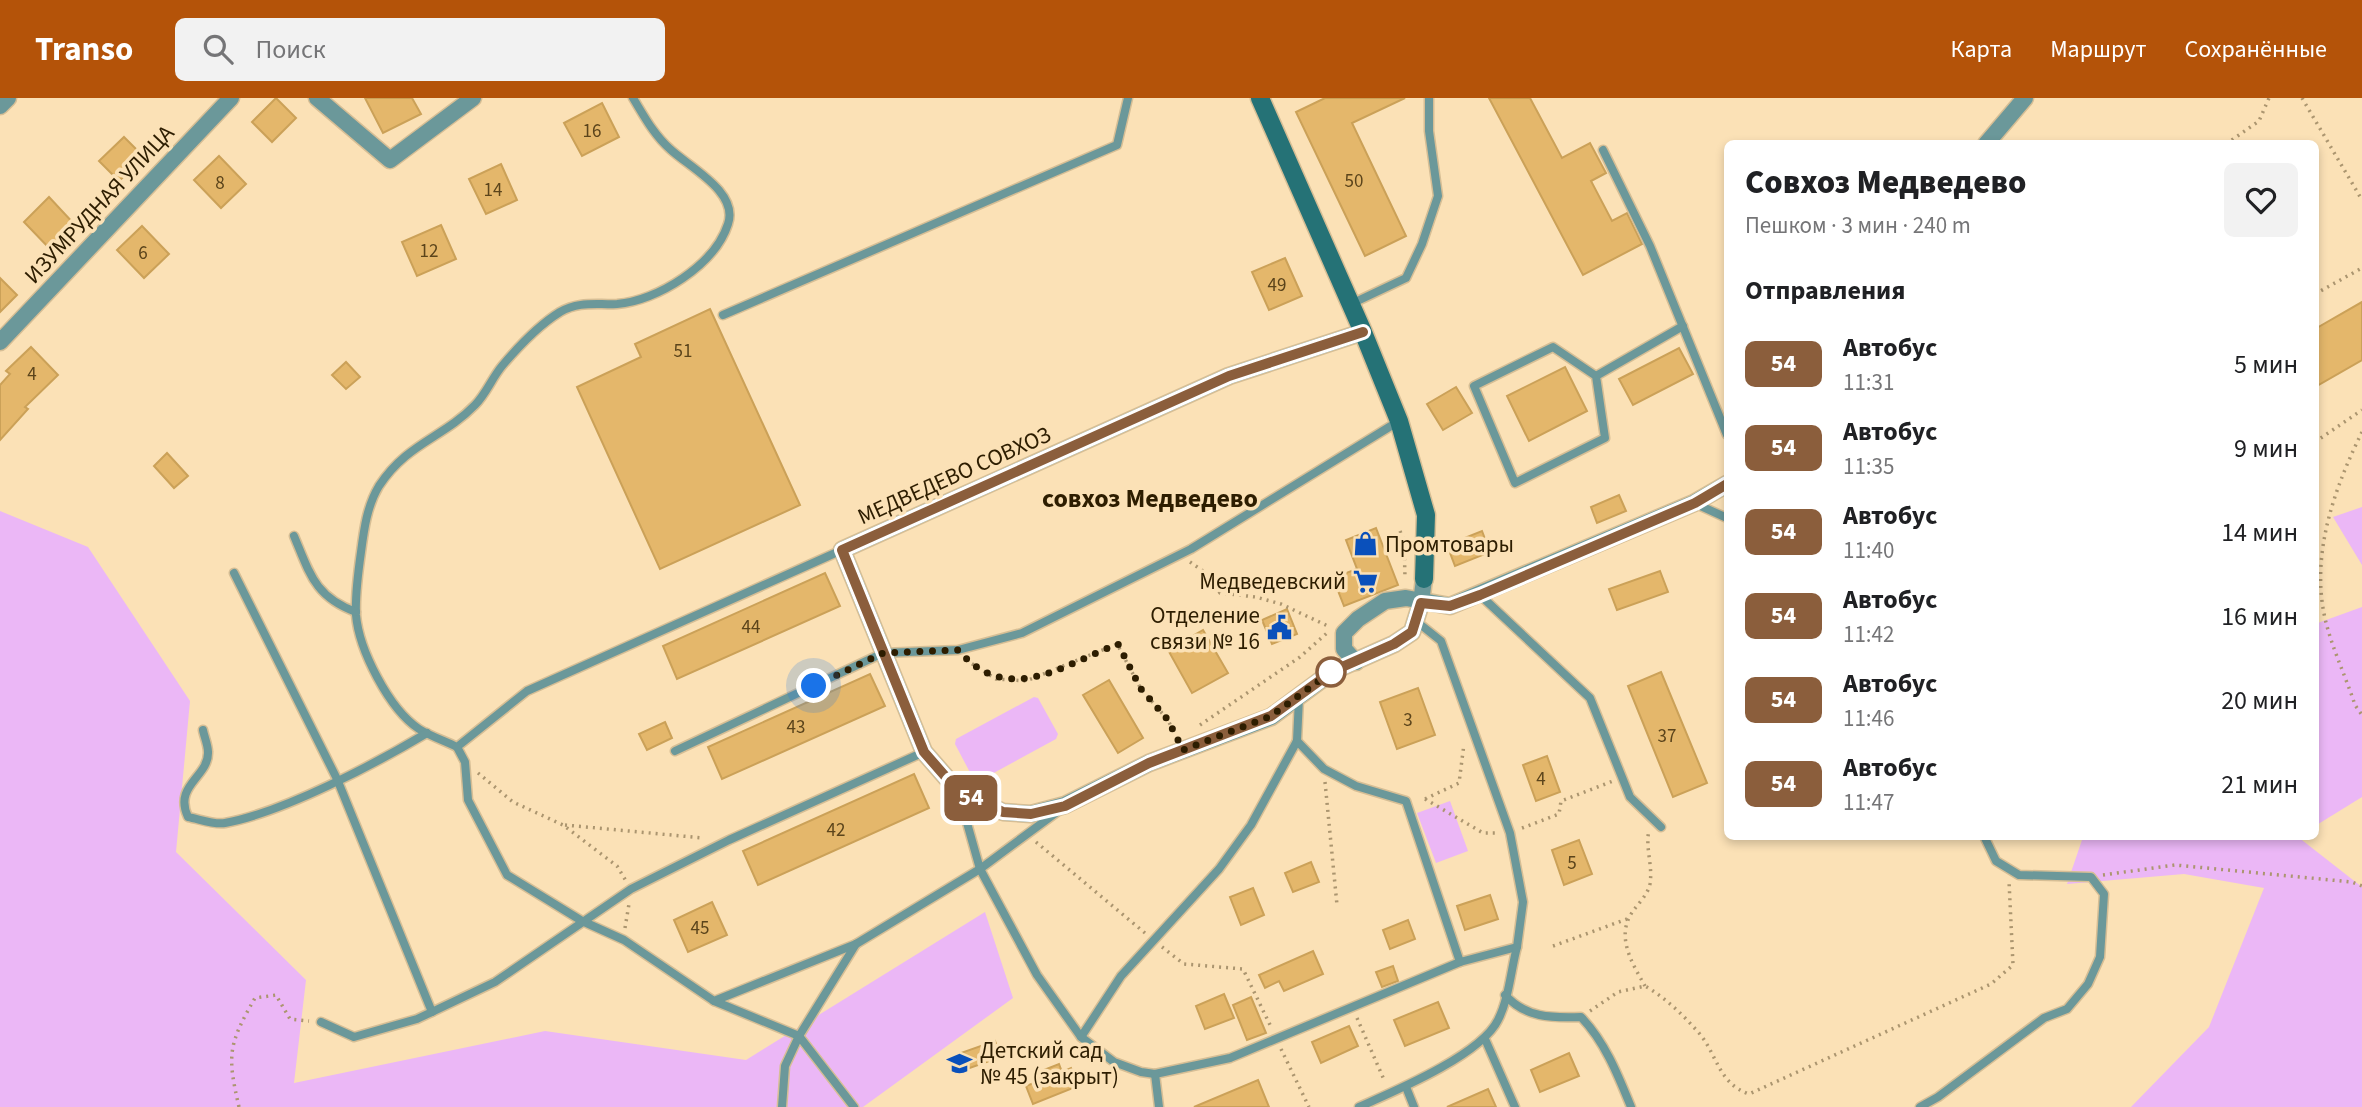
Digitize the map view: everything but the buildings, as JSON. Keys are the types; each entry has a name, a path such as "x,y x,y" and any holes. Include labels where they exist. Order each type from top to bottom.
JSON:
{"street":[{"path":"0,106 8,98"},
{"name":"ИЗУМРУДНАЯ УЛИЦА","path":"0,342 231,98"},
{"path":"317,98 390,160 473,98"},
{"path":"1261,98 1399,421 1426,515 1424,579 1413,600 1416,621"},
{"path":"1989,140 2025,98"},
{"name":"МЕДВЕДЕВО СОВХОЗ","path":"1363,332 1229,376 842,550 924,752 958,791 1003,812 1031,814 1065,806 1183,750 1271,716 1333,671 1356,662 1412,632 1416,621"},
{"path":"1356,662 1344,649 1344,633 1358,618 1385,601 1413,600 1450,606 1695,503 1724,486"}],"lane":[{"path":"633,98 653,132 670,150 707,178 726,201 729,222 721,238 691,273 651,296 619,304 580,304 560,313 510,358 477,404 453,424 422,442 396,464 378,488 366,517 356,588 356,612 368,656 387,692 404,716 426,733 457,747 465,762 468,800 507,875 582,920 624,940 714,1001 799,1036 854,1107"},
{"path":"723,315 1117,145 1128,98"},
{"path":"1351,304 1406,278 1422,244 1438,196 1429,131 1429,98"},
{"path":"1603,150 1683,326 1724,428"},
{"path":"1596,376 1683,326"},
{"path":"1553,347 1596,376 1605,438 1515,483 1474,386 1553,347"},
{"path":"675,751 883,653 958,650 1022,632 1180,555 1399,421"},
{"path":"1695,503 1724,517"},
{"path":"294,536 315,586 338,605 356,612"},
{"path":"457,747 527,691 842,550"},
{"path":"234,573 337,779 432,1012"},
{"path":"1480,595 1590,698 1630,797 1661,827"},
{"path":"1359,1107 1406,1087 1485,1040 1499,1019 1517,947 1523,902 1510,833 1441,641 1416,621"},
{"path":"1081,1037 1098,1007 1152,939 1237,847 1297,740 1299,695"},
{"path":"203,730 209,753 202,769 187,787 185,810 188,817 222,824 273,808 385,758 426,733"},
{"path":"1297,740 1324,769 1356,786 1406,801 1460,962"},
{"path":"321,1022 354,1037 432,1012 495,982 631,889 729,840 924,752"},
{"path":"958,791 980,869 1037,975 1081,1037 1114,1062 1155,1074 1230,1058 1351,1005 1460,962 1517,947"},
{"path":"714,1001 856,944 980,869 1065,806"},
{"path":"1920,1107 1938,1097 2044,1018 2067,1009 2088,984 2100,957 2105,913 2104,894 2091,877 2020,875 1996,861 1986,840"},
{"path":"782,1107 785,1066 799,1036 856,944"},
{"path":"1505,995 1518,1009 1541,1017 1581,1017 1594,1031 1612,1062 1632,1107"},
{"path":"1485,1040 1515,1107"},
{"path":"1155,1074 1159,1107"},
{"path":"1406,1087 1414,1107"}],"path":[{"path":"2232,140 2259,121 2269,98"},
{"path":"2302,98 2362,200"},
{"path":"2319,292 2362,268"},
{"path":"2319,439 2362,410"},
{"path":"2362,432 2340,476 2320,559 2323,609 2355,705 2362,715"},
{"path":"1400,531 1413,600"},
{"path":"1180,555 1206,573 1220,593 1256,597 1281,604 1332,628 1300,657 1199,726"},
{"path":"958,650 966,659 996,679 1026,681 1118,644 1141,689 1168,720 1183,750"},
{"path":"1406,801 1425,799 1459,783 1464,741 1470,723"},
{"path":"465,762 513,802 563,825 617,866 631,889 624,940"},
{"path":"1324,769 1337,905"},
{"path":"1425,799 1483,834 1510,833 1559,814 1561,801 1622,778"},
{"path":"1652,818 1646,841 1652,866 1649,888 1627,919 1625,945 1645,986 1663,997 1700,1034 1732,1087 1749,1094 1991,984 2013,965 2008,869"},
{"path":"563,825 729,840"},
{"path":"1027,834 1184,964 1243,969 1309,1107"},
{"path":"2091,877 2175,865 2362,886"},
{"path":"1553,946 1627,919"},
{"path":"1581,1017 1618,992 1645,986"},
{"path":"239,1107 229,1062 239,1026 255,998 276,995 290,1019 321,1022"},
{"path":"1351,1005 1390,1094"}],"shaded area":[{"path":"2362,507 2362,565 2333,517"},
{"path":"0,511 88,547 190,701 176,852 306,980 294,1083 545,1031 746,1060 985,912 1013,998 863,1107 0,1107"},
{"path":"2362,607 2362,797 2319,824 2319,623"},
{"path":"1034,697 1038,698 1058,734 1056,739 979,781 974,780 955,744 956,739"},
{"path":"1450,801 1468,851 1436,863 1417,813"},
{"path":"2082,840 2302,840 2362,887 2362,1107 2131,1107 2209,1027 2264,888 2184,874 2067,884"}],"bus line":[{"name":"54","path":"1363,332 1229,376 842,550 924,752 958,791 1003,812 1031,814 1065,806 1149,763 1271,716 1333,671 1394,644 1412,632 1421,603 1450,606 1480,595 1695,503 1724,486"}],"place":[{"name":"Промтовары","path":"1365,544"},
{"name":"Медведевский","path":"1366,581"},
{"name":"Отделение связи № 16","path":"1280,628"},
{"name":"Детский сад № 45 (закрыт)","path":"960,1063"}],"district":[{"name":"совхоз Медведево","path":"1150,498"}],"route":[{"path":"814,686 883,653 958,650 966,659 996,679 1026,681 1118,644 1141,689 1168,720 1183,750 1271,716 1333,671 1331,672"}]}
